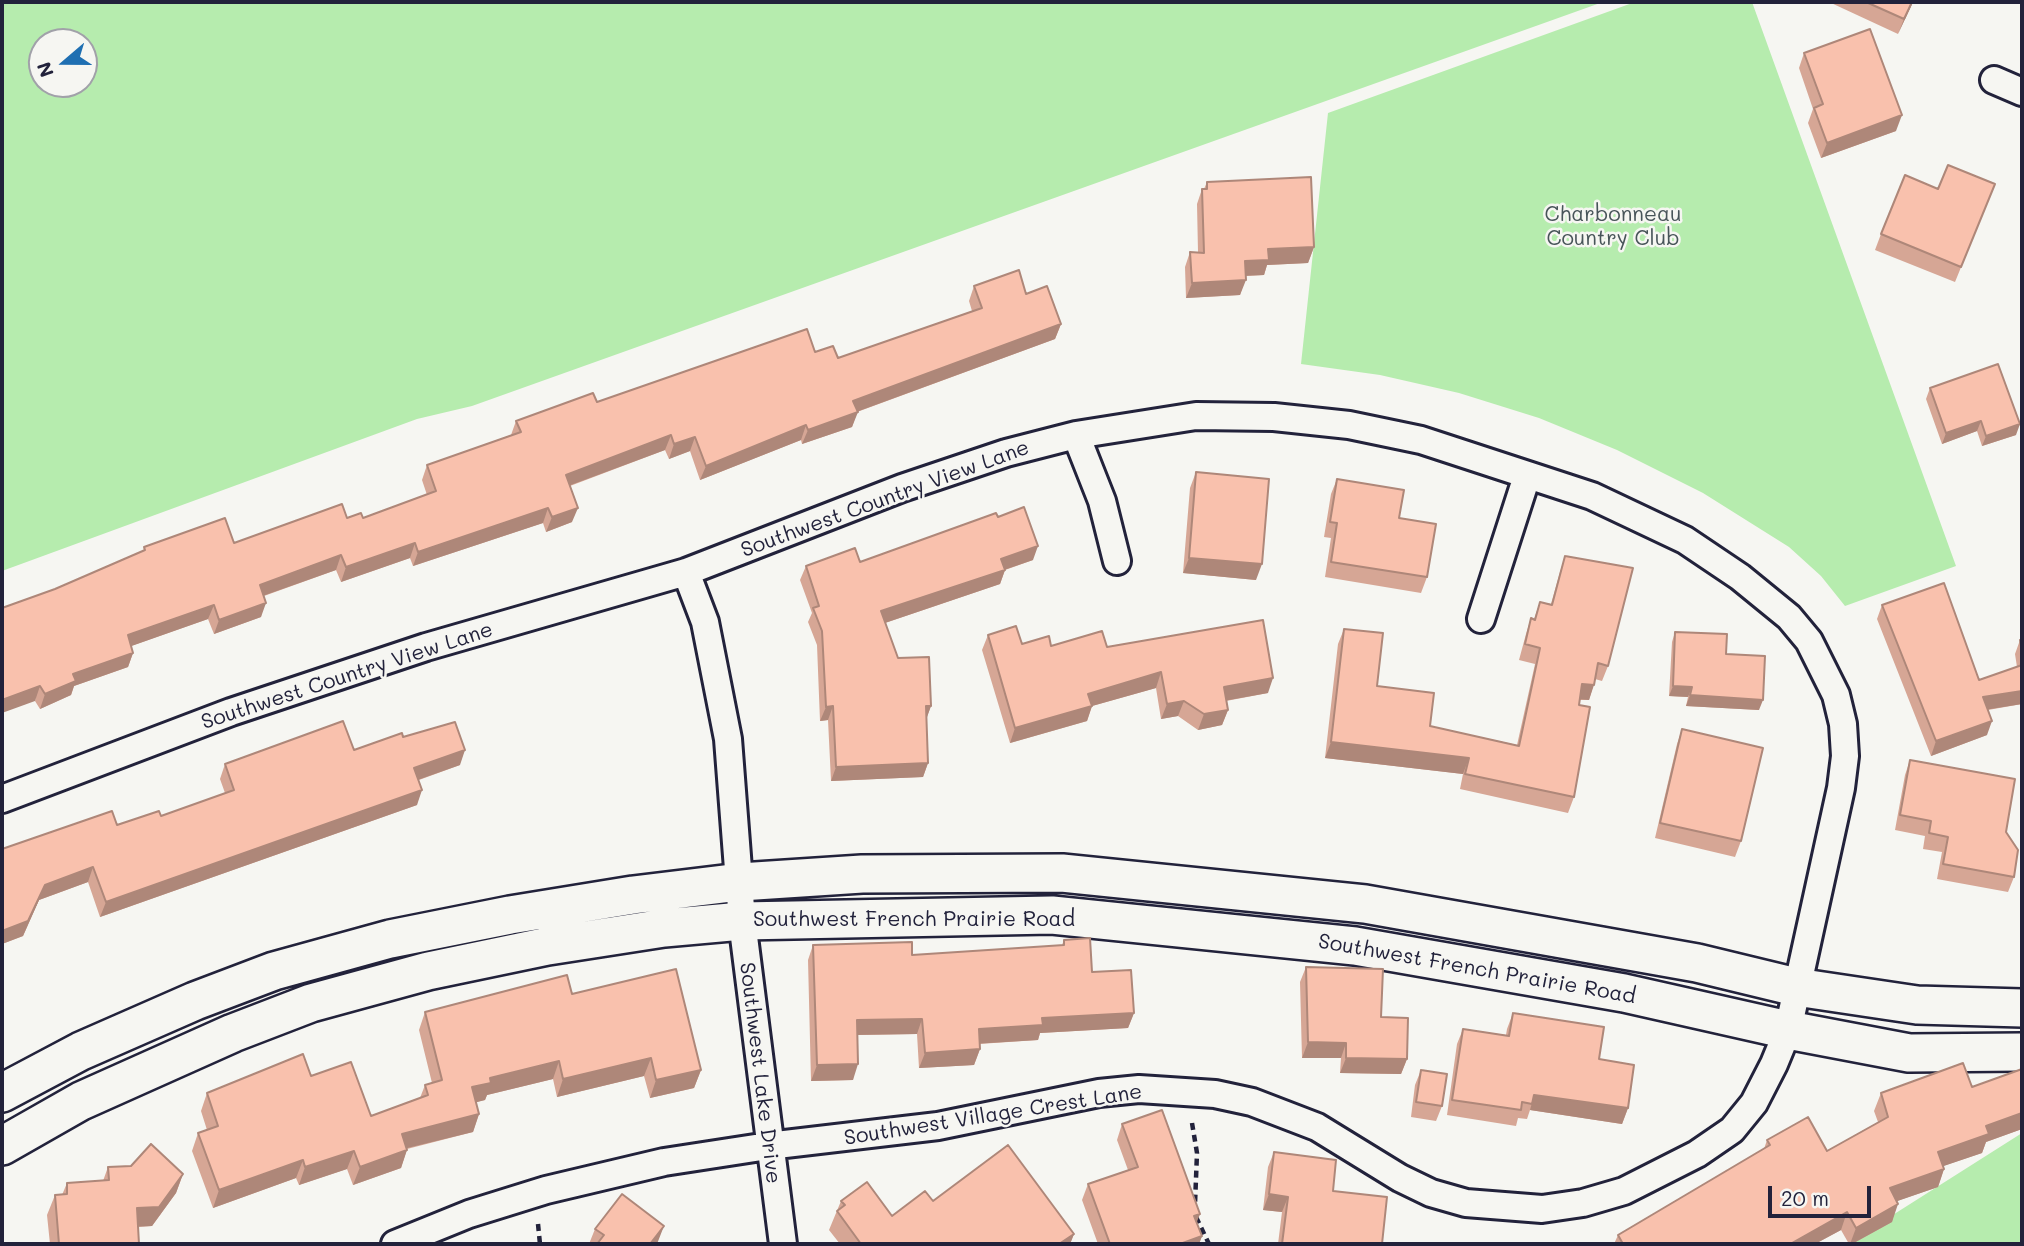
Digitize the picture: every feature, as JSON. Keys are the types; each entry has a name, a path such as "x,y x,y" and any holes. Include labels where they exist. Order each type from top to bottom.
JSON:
{"street":[{"path":"1994,80 2022,92"},
{"name":"Southwest Country View Lane","path":"2,799 231,712 400,656 686,572 902,488 1006,453 1076,435 1196,416 1274,417 1349,425 1421,440 1592,496 1685,540 1740,577 1789,618 1809,641 1825,667 1836,695 1843,724 1844,756 1841,788 1788,1030"},
{"path":"1076,435 1102,501 1117,561"},
{"path":"1481,619 1527,476"},
{"name":"Southwest Lake Drive","path":"686,572 705,622 728,738 742,921 768,1146 783,1244"},
{"name":"Southwest French Prairie Road","path":"2,1093 81,1051 274,971 390,939 510,915 633,895 740,882 862,874 1062,873 1365,904 1697,963 1796,987 1917,1005 2022,1009"},
{"name":"Southwest French Prairie Road","path":"2,1146 81,1101 233,1033 311,1003 428,971 548,946 664,928 742,921 1052,915 1355,946 1624,993 1788,1030 1909,1053 2022,1052"},
{"name":"Southwest Village Crest Lane","path":"395,1244 469,1214 547,1190 664,1162 768,1146 939,1126 1099,1093 1177,1090 1252,1102 1317,1127 1400,1178 1431,1193 1479,1205 1542,1209 1583,1203 1624,1191 1697,1154 1732,1130 1754,1103 1788,1030"}],"path":[{"path":"1190,1111 1197,1153 1194,1178 1196,1218 1209,1244"},
{"path":"537,1216 540,1244"}],"green space":[{"path":"2,2 1603,2 472,406 417,419 2,571"},
{"name":"Charbonneau Country Club","path":"1635,2 1752,2 1956,566 1845,606 1821,576 1789,547 1703,493 1617,450 1539,418 1459,393 1380,375 1301,364 1328,113"},
{"path":"2022,1133 2022,1244 1847,1244"}],"building":[{"path":"1866,2 1912,2 1904,19"},
{"path":"1870,29 1902,115 1827,143 1814,108 1823,104 1804,53"},
{"path":"1948,165 1995,184 1961,267 1881,234 1905,175 1938,189"},
{"path":"1311,177 1314,247 1268,249 1269,260 1245,261 1246,280 1192,283 1190,252 1204,253 1202,189 1207,189 1207,182"},
{"path":"1019,270 1026,294 1047,286 1061,324 853,401 858,412 808,430 806,425 706,466 695,437 674,444 671,435 566,475 578,508 552,517 548,508 418,552 415,543 346,567 341,555 260,585 266,603 219,620 214,605 128,635 133,653 73,674 76,681 45,694 40,686 2,700 2,608 55,589 145,550 144,547 225,518 234,543 342,504 347,518 361,513 363,518 436,491 427,465 521,432 516,421 593,393 597,402 807,329 815,352 833,346 838,358 982,308 974,286"},
{"path":"1998,364 2020,424 1986,436 1981,421 1946,433 1930,388"},
{"path":"1196,472 1269,479 1262,564 1189,558"},
{"path":"1337,479 1404,490 1399,518 1436,524 1427,577 1331,562 1337,523 1330,522"},
{"path":"1024,507 1038,546 1001,559 1005,570 881,611 898,658 929,657 931,706 926,706 928,763 836,767 833,706 826,707 822,631 813,608 819,606 806,566 855,548 860,562 996,513 998,517"},
{"path":"1565,556 1633,568 1608,666 1598,663 1594,685 1582,684 1579,705 1590,707 1574,797 1465,774 1469,758 1331,742 1344,629 1383,633 1377,686 1434,693 1430,726 1519,746 1540,648 1525,644 1531,618 1535,620 1540,602 1552,605"},
{"path":"1944,583 1979,680 2022,665 2022,691 1983,697 1992,721 1936,741 1882,605"},
{"path":"1263,620 1273,678 1224,687 1228,710 1204,714 1184,701 1167,704 1161,672 1088,694 1092,706 1015,728 988,635 1016,626 1022,644 1049,636 1051,646 1102,631 1107,647"},
{"path":"1675,632 1727,634 1726,654 1765,656 1763,700 1690,695 1692,687 1673,686"},
{"path":"343,721 354,750 402,733 403,737 455,722 465,750 414,768 422,790 106,902 93,867 45,885 28,921 2,931 2,849 112,811 117,825 159,811 161,816 234,790 225,764"},
{"path":"1682,729 1763,748 1741,841 1660,823"},
{"path":"1910,760 2015,779 2006,832 2018,850 2014,877 1943,864 1948,837 1929,833 1931,821 1900,815"},
{"path":"1090,938 1092,972 1131,970 1134,1013 1042,1018 1043,1025 979,1029 980,1049 925,1053 922,1019 857,1020 858,1064 817,1065 813,945 912,942 912,955 1064,945 1064,940"},
{"path":"1306,967 1383,969 1381,1017 1408,1018 1407,1059 1346,1058 1346,1043 1308,1042"},
{"path":"676,969 701,1070 656,1080 651,1058 563,1079 559,1061 490,1078 491,1083 472,1087 479,1114 402,1134 407,1150 360,1167 354,1151 305,1167 303,1160 219,1190 198,1133 218,1126 207,1093 303,1054 311,1076 351,1062 371,1116 428,1095 425,1085 442,1080 425,1012 567,975 572,994"},
{"path":"1513,1013 1604,1027 1599,1059 1634,1065 1628,1108 1534,1095 1532,1104 1522,1102 1521,1110 1452,1100 1463,1029 1509,1036"},
{"path":"1963,1063 1972,1087 2022,1069 2022,1113 1986,1126 1989,1134 1938,1152 1944,1169 1890,1188 1898,1204 1856,1228 1847,1212 1793,1244 1623,1244 1618,1235 1770,1145 1767,1140 1808,1117 1827,1151 1888,1117 1881,1093"},
{"path":"1421,1070 1447,1074 1442,1106 1416,1102"},
{"path":"1162,1110 1200,1214 1194,1216 1202,1236 1180,1244 1110,1244 1088,1184 1138,1167 1122,1124"},
{"path":"151,1144 183,1174 159,1207 137,1208 139,1244 59,1244 55,1195 67,1194 67,1183 109,1180 108,1167 131,1166"},
{"path":"1008,1145 1074,1234 1059,1244 861,1244 837,1211 845,1205 841,1201 867,1182 892,1216 925,1191 933,1201"},
{"path":"1274,1152 1336,1160 1333,1191 1387,1197 1382,1244 1282,1244 1288,1197 1269,1194"},
{"path":"622,1194 664,1226 650,1244 597,1244 604,1235 595,1229"}]}
